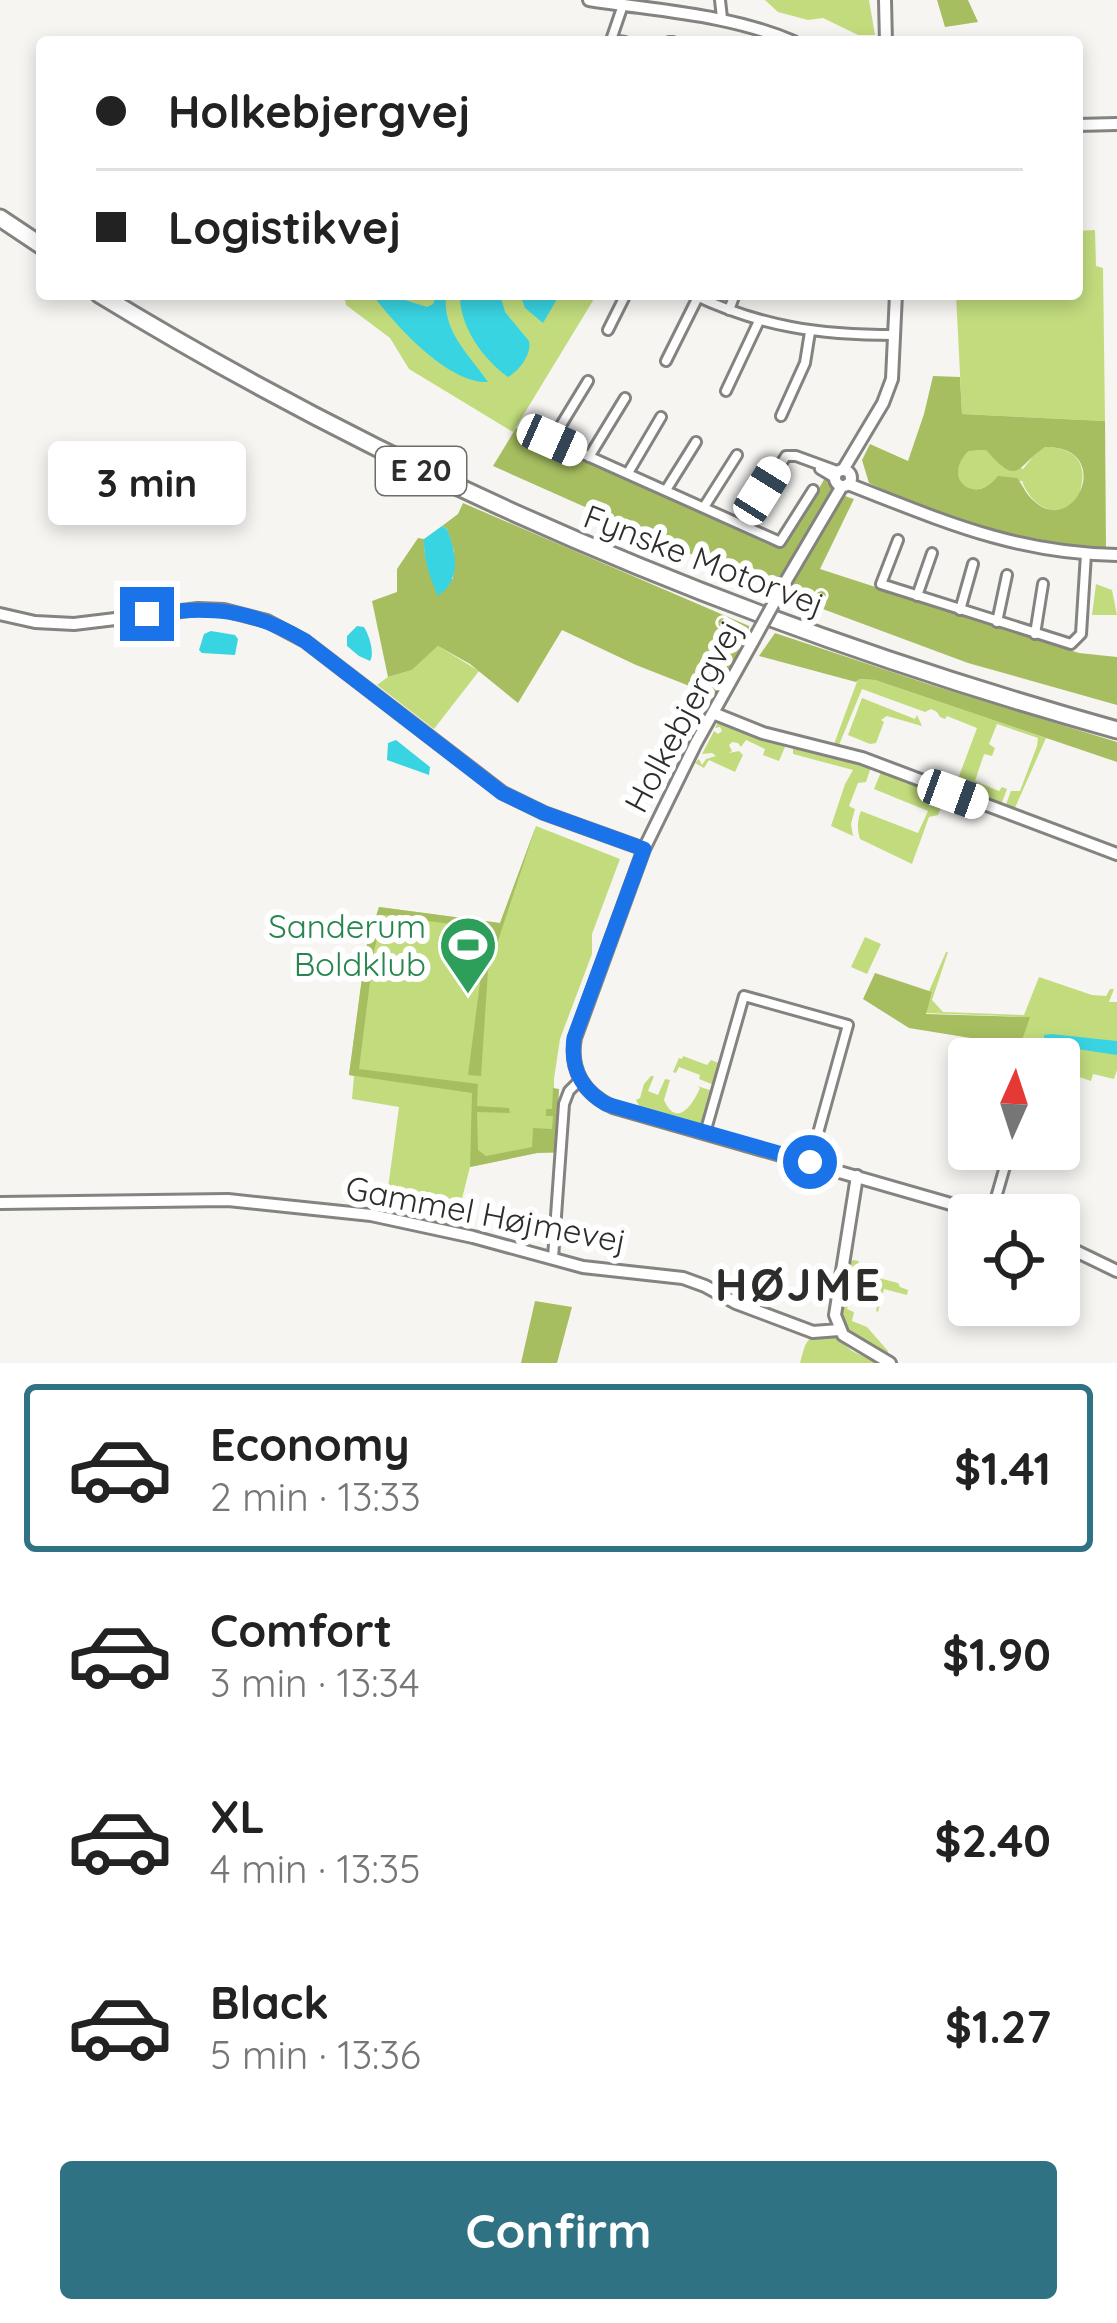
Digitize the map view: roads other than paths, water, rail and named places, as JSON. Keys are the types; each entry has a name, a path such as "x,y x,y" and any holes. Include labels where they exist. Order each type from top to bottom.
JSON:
{"highway":[{"path":"0,218 36,242"},
{"path":"0,231 36,254"},
{"name":"Fynske Motorvej","path":"110,300 341,431 562,536 820,638 1117,730"},
{"name":"Fynske Motorvej","path":"129,300 366,432 605,543 888,650 1117,720"}],"street":[{"path":"589,0 722,18 778,36"},
{"path":"720,0 722,18"},
{"path":"885,0 886,36"},
{"path":"612,36 623,5"},
{"path":"1083,125 1117,124"},
{"path":"608,330 623,300"},
{"path":"666,361 693,300"},
{"path":"706,300 759,321 810,332 895,335"},
{"path":"728,310 733,300"},
{"name":"Holkebjergvej","path":"553,1260 564,1101 580,1080 573,1061 574,1038 644,849 713,712 883,403 892,379 896,300"},
{"path":"726,391 759,321"},
{"path":"782,416 805,363 810,332"},
{"path":"588,381 552,440 780,542 813,490"},
{"path":"589,457 625,398"},
{"path":"628,473 662,417"},
{"path":"666,490 696,442"},
{"path":"704,507 737,455"},
{"path":"742,524 781,461 791,455 946,524 999,540 1117,555"},
{"path":"898,541 880,584 1071,644 1079,639 1086,554"},
{"path":"917,596 932,553"},
{"path":"960,610 973,564"},
{"path":"997,622 1007,575"},
{"path":"1035,634 1043,584"},
{"path":"0,614 61,624 211,609 267,621 305,641 502,793 644,849"},
{"path":"713,712 764,733 862,758 1117,854"},
{"path":"704,1133 744,996 765,1001 848,1025 810,1162"},
{"path":"580,1080 606,1104 948,1203"},
{"path":"857,1176 836,1304 838,1324 854,1343 890,1363"},
{"name":"Gammel Højmevej","path":"0,1203 249,1201 370,1215 600,1270 682,1278 807,1328 838,1324"},
{"path":"1080,1254 1117,1271"}],"water":[{"path":"377,300 405,300 427,307 435,300 446,300 453,331 488,382 472,380 440,363"},
{"path":"460,300 502,300 505,312 529,341 524,362 508,377 474,341"},
{"path":"522,300 556,300 543,323"},
{"path":"442,526 450,538 455,565 451,582 438,596 424,539"},
{"path":"357,626 364,627 368,635 370,661 347,646 347,636"},
{"path":"204,634 235,635 235,655 199,650"},
{"path":"396,740 430,767 429,775 387,760 388,743"},
{"path":"1044,1035 1117,1041 1117,1055 1080,1049 1080,1038"}],"place":[{"name":"Sanderum Boldklub","path":"468,996"}],"district":[{"name":"HØJME","path":"799,1285"}]}
